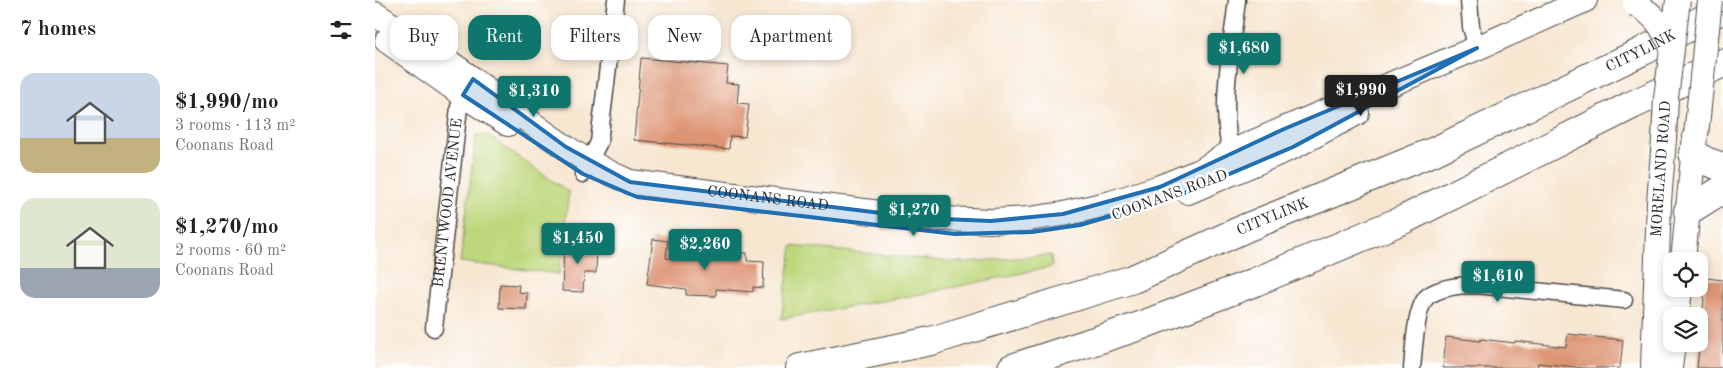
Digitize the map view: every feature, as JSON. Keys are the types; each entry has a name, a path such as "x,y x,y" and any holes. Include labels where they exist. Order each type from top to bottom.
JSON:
{"highway":[{"name":"CITYLINK","path":"800,368 931,341 1133,280 1248,228 1435,151 1635,55 1723,9"},
{"path":"1012,368 1137,326 1237,289 1405,219 1632,105 1723,62"},
{"path":"1683,141 1705,161 1723,167"},
{"path":"1688,211 1723,189"}],"street":[{"path":"587,168 599,142 601,131 616,0"},
{"path":"1234,162 1227,140 1225,112 1237,0"},
{"path":"1469,0 1471,27 1477,48"},
{"name":"COONANS ROAD","path":"375,14 468,87 617,190 663,201 913,230 993,234 1032,232 1080,225 1124,214 1173,198 1234,162 1293,147 1477,48 1585,0"},
{"name":"MORELAND ROAD","path":"1678,0 1666,98 1683,141 1688,211 1684,252"},
{"name":"MORELAND ROAD","path":"1653,368 1659,202 1683,141 1710,0"},
{"path":"1628,2 1655,17 1672,47"},
{"name":"COONANS ROAD","path":"375,33 468,87"},
{"name":"BRENTWOOD AVENUE","path":"434,328 459,107 468,87"},
{"path":"1412,368 1421,309 1427,297 1437,292 1464,285 1477,285 1624,300"},
{"path":"1670,368 1672,352"}],"highlighted area":[{"path":"1477,48 1293,147 1173,198 1080,225 1032,232 955,234 637,197 583,174 463,95 473,79 566,147 630,182 921,218 991,221 1063,214 1160,187 1284,129"}],"green space":[{"path":"476,135 487,135 569,192 559,274 460,262"},
{"path":"792,246 966,262 1051,255 1052,267 921,294 781,319"}],"building":[{"path":"641,58 728,66 726,83 739,84 737,103 749,104 745,137 730,136 729,149 634,140"},
{"path":"653,239 668,241 666,258 700,262 701,247 718,247 718,251 747,253 747,261 764,262 763,288 753,287 753,292 716,289 716,296 686,295 686,289 647,284"},
{"path":"570,242 597,243 596,273 584,273 583,292 562,291 564,247 570,247"},
{"path":"1708,278 1723,280 1723,368 1697,368 1699,352 1708,352 1708,307 1703,307 1704,297 1708,297"},
{"path":"500,284 519,285 518,292 527,293 526,309 499,308"},
{"path":"1568,334 1623,340 1620,368 1584,368 1538,363 1537,368 1443,368 1446,337 1480,341 1481,339 1515,343 1515,341 1566,347"}]}
